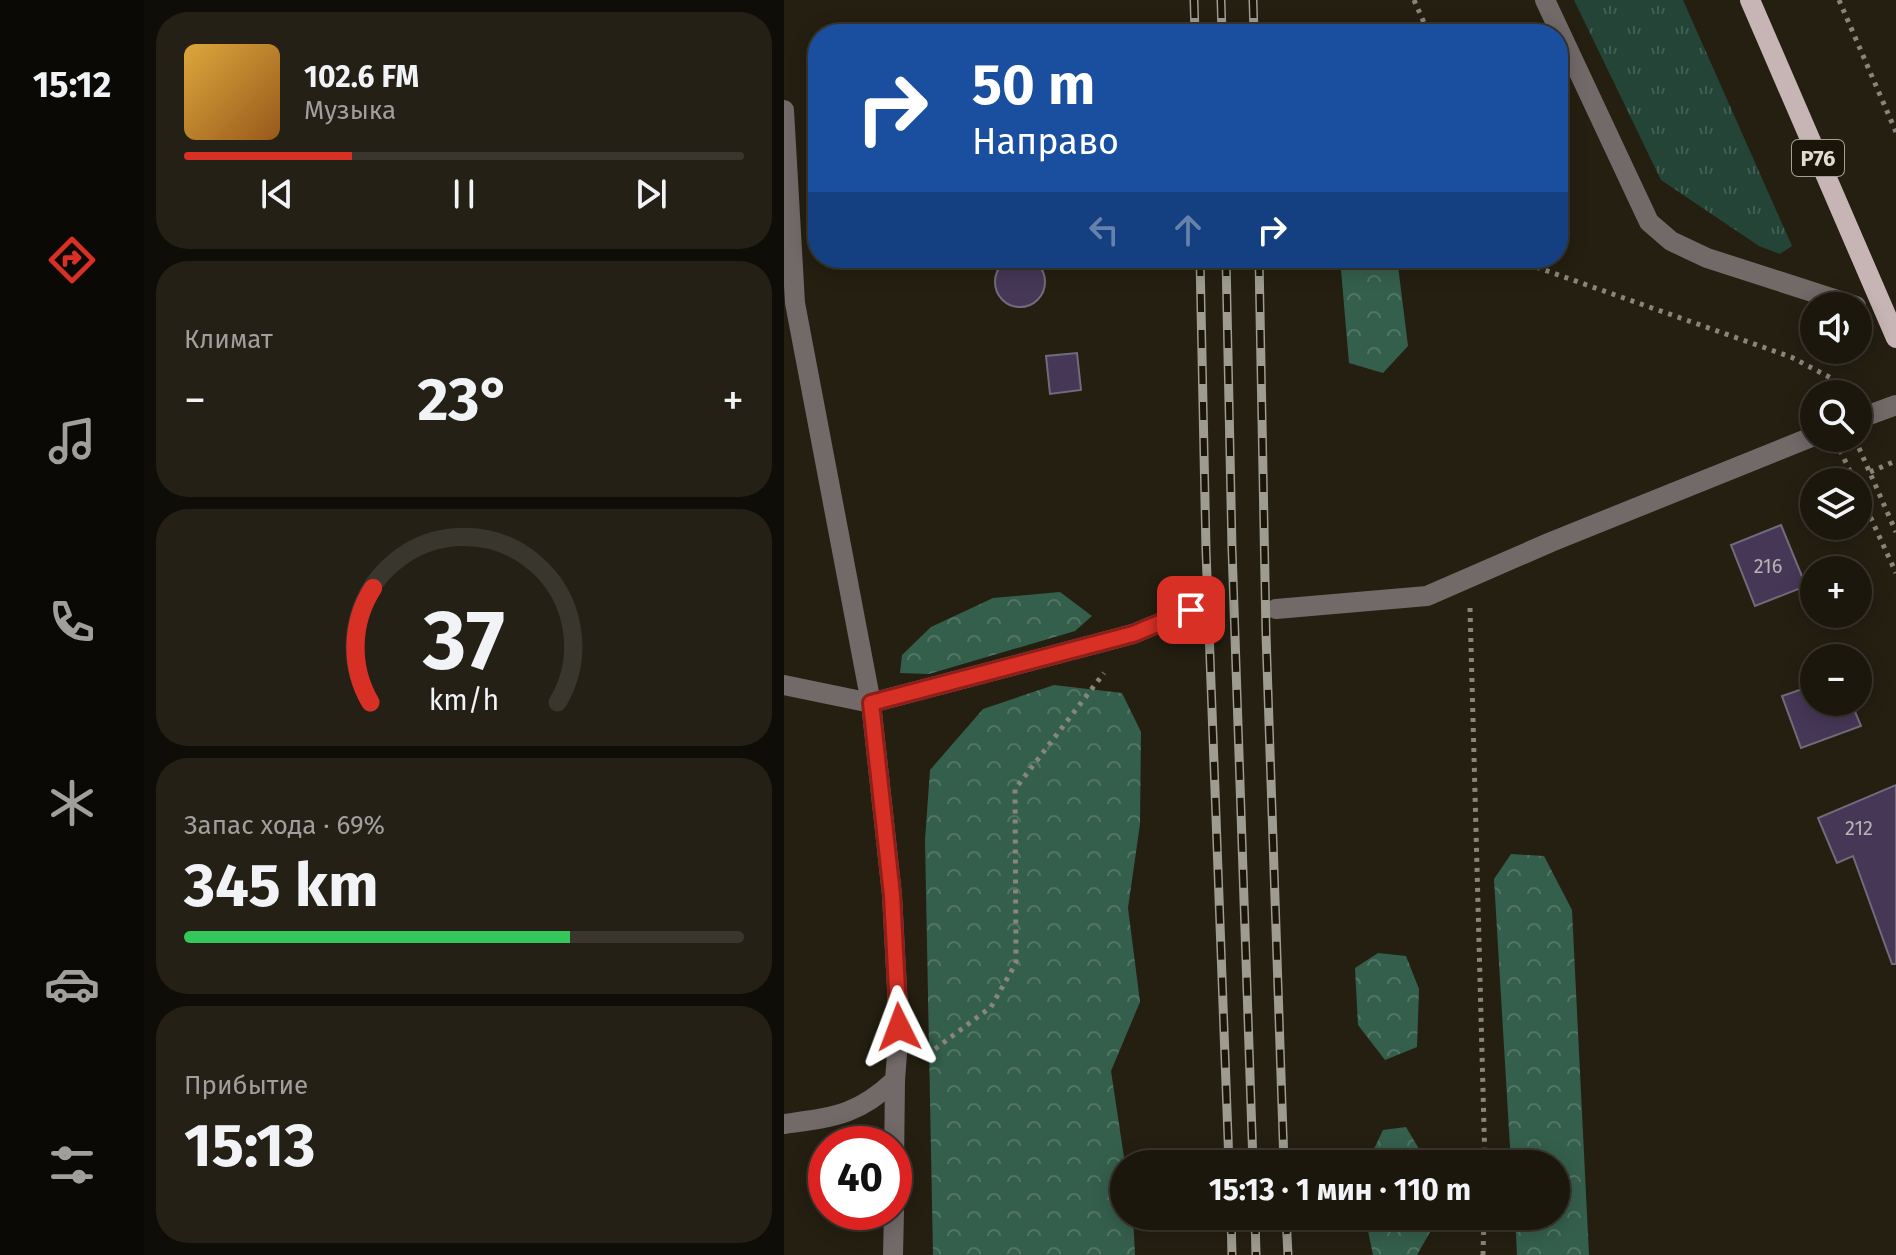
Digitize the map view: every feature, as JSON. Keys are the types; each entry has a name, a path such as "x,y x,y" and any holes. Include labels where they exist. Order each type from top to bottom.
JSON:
{"main road":[{"name":"Р76","path":"1750,0 1896,338"}],"street":[{"path":"1545,0 1556,24"},
{"path":"1568,49 1649,222 1671,241 1707,258 1813,292"},
{"path":"784,110 795,303 871,703 892,895 899,1027 894,1126"},
{"path":"1872,311 1886,316"},
{"path":"1872,414 1896,405"},
{"path":"1276,609 1427,596 1551,542 1800,442"},
{"path":"784,685 871,703 1133,634 1191,610"},
{"path":"784,1124 839,1116 873,1101 895,1080"},
{"path":"893,1255 894,1230"}],"path":[{"path":"1414,0 1425,24"},
{"path":"1839,0 1896,132"},
{"path":"1539,268 1791,357 1832,380"},
{"path":"1872,471 1893,462"},
{"path":"1872,477 1896,532"},
{"path":"1872,521 1896,573"},
{"path":"1469,579 1485,1150"},
{"path":"895,1080 991,1007 1016,963 1015,789 1133,634"},
{"path":"1483,1255 1484,1230"}],"green space":[{"path":"1574,0 1683,0 1792,246 1780,254 1759,246 1661,180"},
{"path":"1341,268 1398,268 1408,346 1383,373 1349,363"},
{"path":"1060,592 1092,616 1075,631 929,674 900,673 902,655 931,627 993,598"},
{"path":"1054,685 1122,693 1141,732 1140,824 1128,908 1140,1002 1111,1071 1123,1150 1110,1150 1110,1230 1134,1230 1135,1255 933,1255 925,840 930,770 983,709"},
{"path":"1511,854 1544,856 1572,910 1589,1255 1517,1255 1516,1230 1570,1230 1570,1150 1510,1150 1494,879"},
{"path":"1378,953 1406,956 1419,989 1417,1047 1385,1060 1358,1025 1355,968"},
{"path":"1406,1127 1420,1150 1373,1150 1383,1130"},
{"path":"1368,1230 1430,1230 1417,1255 1373,1255"}],"building":[{"path":"1001,268 1039,268 1043,273 1043,291 1029,305 1011,305 997,291 995,282"},
{"path":"1077,353 1081,390 1050,394 1046,356"},
{"path":"1781,525 1800,571 1800,588 1755,606 1731,545"},
{"path":"1800,690 1800,716 1857,716 1861,726 1801,748 1782,696"},
{"path":"1896,785 1896,964 1892,964 1853,856 1837,863 1818,818"}],"railway":[{"path":"1194,0 1195,24"},
{"path":"1221,0 1222,24"},
{"path":"1253,0 1254,24"},
{"path":"1200,268 1206,550 1228,1150"},
{"path":"1226,268 1232,549 1253,1150"},
{"path":"1259,268 1266,634 1284,1150"},
{"path":"1231,1230 1232,1255"},
{"path":"1255,1230 1256,1255"},
{"path":"1287,1230 1288,1255"}],"route":[{"path":"899,1027 892,895 871,703 1133,634 1191,610"}]}
